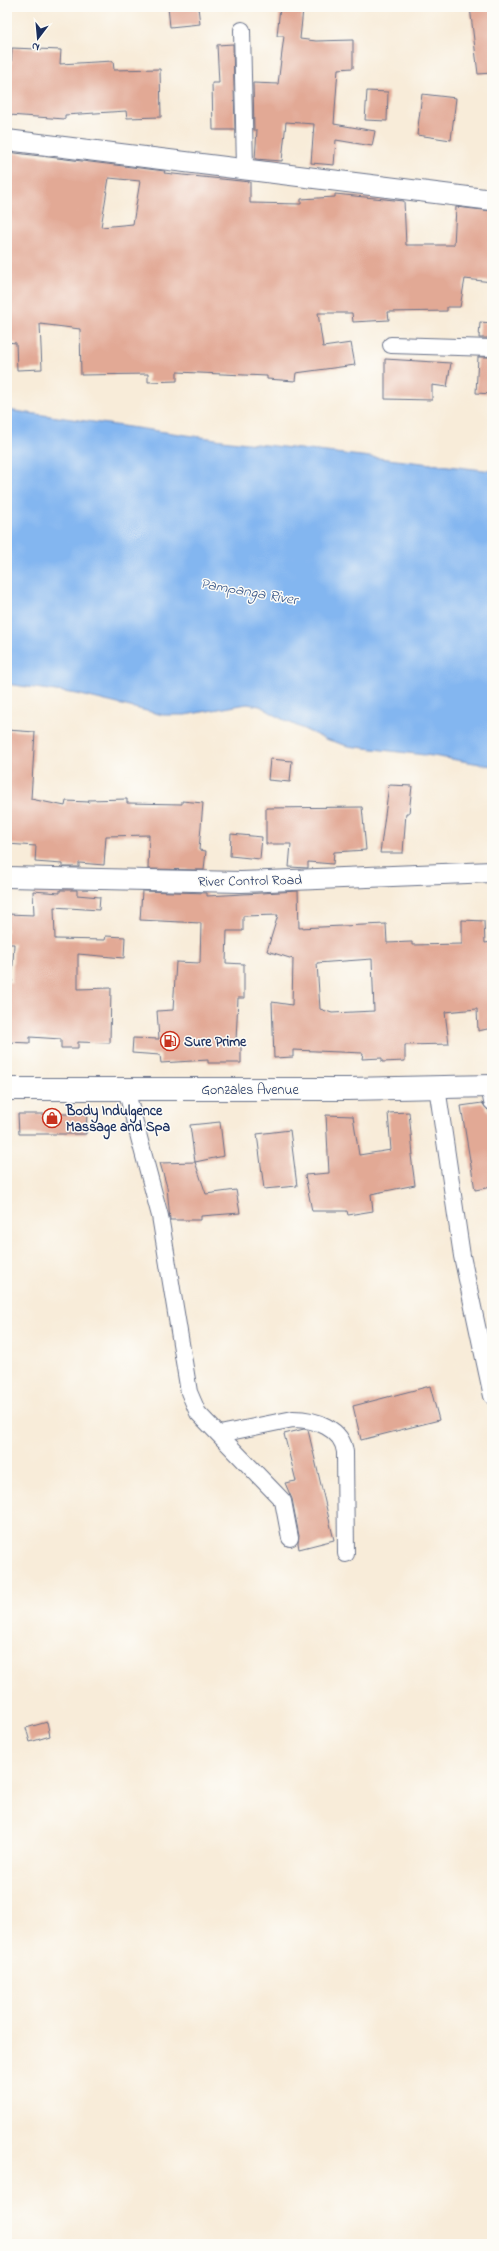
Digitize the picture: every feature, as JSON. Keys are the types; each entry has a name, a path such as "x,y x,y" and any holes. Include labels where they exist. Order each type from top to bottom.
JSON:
{"main road":[{"name":"Gonzales Avenue","path":"7,1089 348,1089 437,1087 491,1092"}],"street":[{"path":"242,30 245,168"},
{"path":"7,140 245,168 492,200"},
{"path":"390,345 492,348"},
{"name":"River Control Road","path":"7,877 241,882 492,872"},
{"path":"437,1087 462,1256 492,1396"},
{"path":"126,1089 160,1216 189,1392 198,1413 220,1434 283,1502 290,1538"},
{"path":"220,1434 293,1419 304,1419 326,1427 340,1435 345,1452 346,1554"}],"water":[{"name":"Pampanga River","path":"7,410 230,441 492,471 492,766 433,756 348,746 325,739 280,718 260,706 247,704 185,715 163,715 77,694 7,684"}],"building":[{"path":"168,7 198,7 200,24 170,27"},
{"path":"280,7 303,9 300,39 316,41 353,40 353,68 338,69 334,124 375,131 372,146 336,140 334,165 311,163 314,124 286,122 282,161 255,159 257,130 254,130 253,83 278,84 284,36 277,36"},
{"path":"470,7 492,7 492,73 478,74"},
{"path":"233,44 235,130 213,130 212,83 219,83 217,45"},
{"path":"12,48 61,50 60,64 113,61 114,70 160,69 161,117 127,118 126,111 65,115 65,119 9,115"},
{"path":"367,91 388,92 387,121 365,120"},
{"path":"422,94 456,98 451,140 417,135"},
{"path":"7,152 165,171 164,173 250,182 250,203 301,204 301,199 335,197 335,194 404,201 406,245 454,245 456,207 492,211 492,282 465,279 460,307 447,307 447,311 388,312 389,320 353,322 352,313 318,313 323,347 351,343 355,365 296,373 295,381 267,379 267,376 177,372 177,381 148,382 148,374 81,375 80,329 40,324 42,369 17,370 16,343 7,342","holes":["109,178 140,181 133,224 101,227"]},
{"path":"480,322 492,323 492,338 479,338"},
{"path":"478,357 492,357 492,394 476,393"},
{"path":"385,359 451,363 447,387 432,385 432,400 385,399"},
{"path":"7,730 35,732 31,799 65,806 66,801 89,802 88,800 127,799 127,803 182,804 182,801 203,803 199,850 206,851 204,870 148,869 149,835 106,836 104,865 79,863 79,867 62,867 62,864 35,862 36,846 7,844"},
{"path":"270,759 292,761 290,782 268,780"},
{"path":"389,785 412,786 409,813 406,813 403,853 380,853"},
{"path":"362,807 366,850 334,852 333,864 308,862 308,868 289,867 291,844 266,844 266,808"},
{"path":"231,834 262,837 260,859 230,856"},
{"path":"60,890 77,890 77,895 100,897 99,910 54,907 55,939 105,940 106,936 125,937 124,958 78,954 78,989 111,988 110,1043 78,1042 78,1048 61,1048 61,1039 30,1037 30,1043 7,1042 8,982 12,982 14,944 7,944 7,914 34,915 33,891 60,893"},
{"path":"142,891 207,893 207,896 298,891 299,928 386,924 387,943 412,942 412,945 462,944 462,920 484,921 485,943 492,942 492,1028 478,1031 477,1009 445,1012 449,1044 405,1045 405,1061 382,1062 382,1058 362,1059 363,1053 293,1050 293,1057 274,1058 272,1002 292,1005 293,959 267,951 278,915 243,916 243,931 227,931 226,963 244,964 244,998 238,998 236,1041 241,1041 241,1063 208,1063 208,1060 161,1063 160,1055 132,1053 133,1038 159,1039 157,1011 173,1010 176,962 200,963 201,923 140,920","holes":["372,959 374,1011 332,1013 320,1009 317,963"]},
{"path":"482,1103 489,1111 492,1128 492,1187 475,1190 461,1106"},
{"path":"409,1112 413,1155 411,1155 415,1185 371,1194 373,1211 348,1215 347,1211 312,1211 305,1175 329,1173 326,1115 353,1116 359,1155 391,1150 388,1113"},
{"path":"18,1114 87,1114 86,1134 19,1134"},
{"path":"220,1122 224,1156 195,1162 190,1125"},
{"path":"290,1130 297,1186 264,1189 257,1134"},
{"path":"195,1162 206,1194 236,1190 240,1213 201,1216 201,1220 170,1220 167,1187 160,1163"},
{"path":"430,1386 439,1420 361,1440 353,1406"},
{"path":"304,1429 308,1430 334,1540 299,1549 299,1536 292,1499 285,1483 296,1481 284,1434"},
{"path":"47,1722 50,1736 30,1742 26,1728"}],"place":[{"name":"Sure Prime","path":"170,1041"},
{"name":"Body Indulgence Massage and Spa","path":"52,1118"}]}
